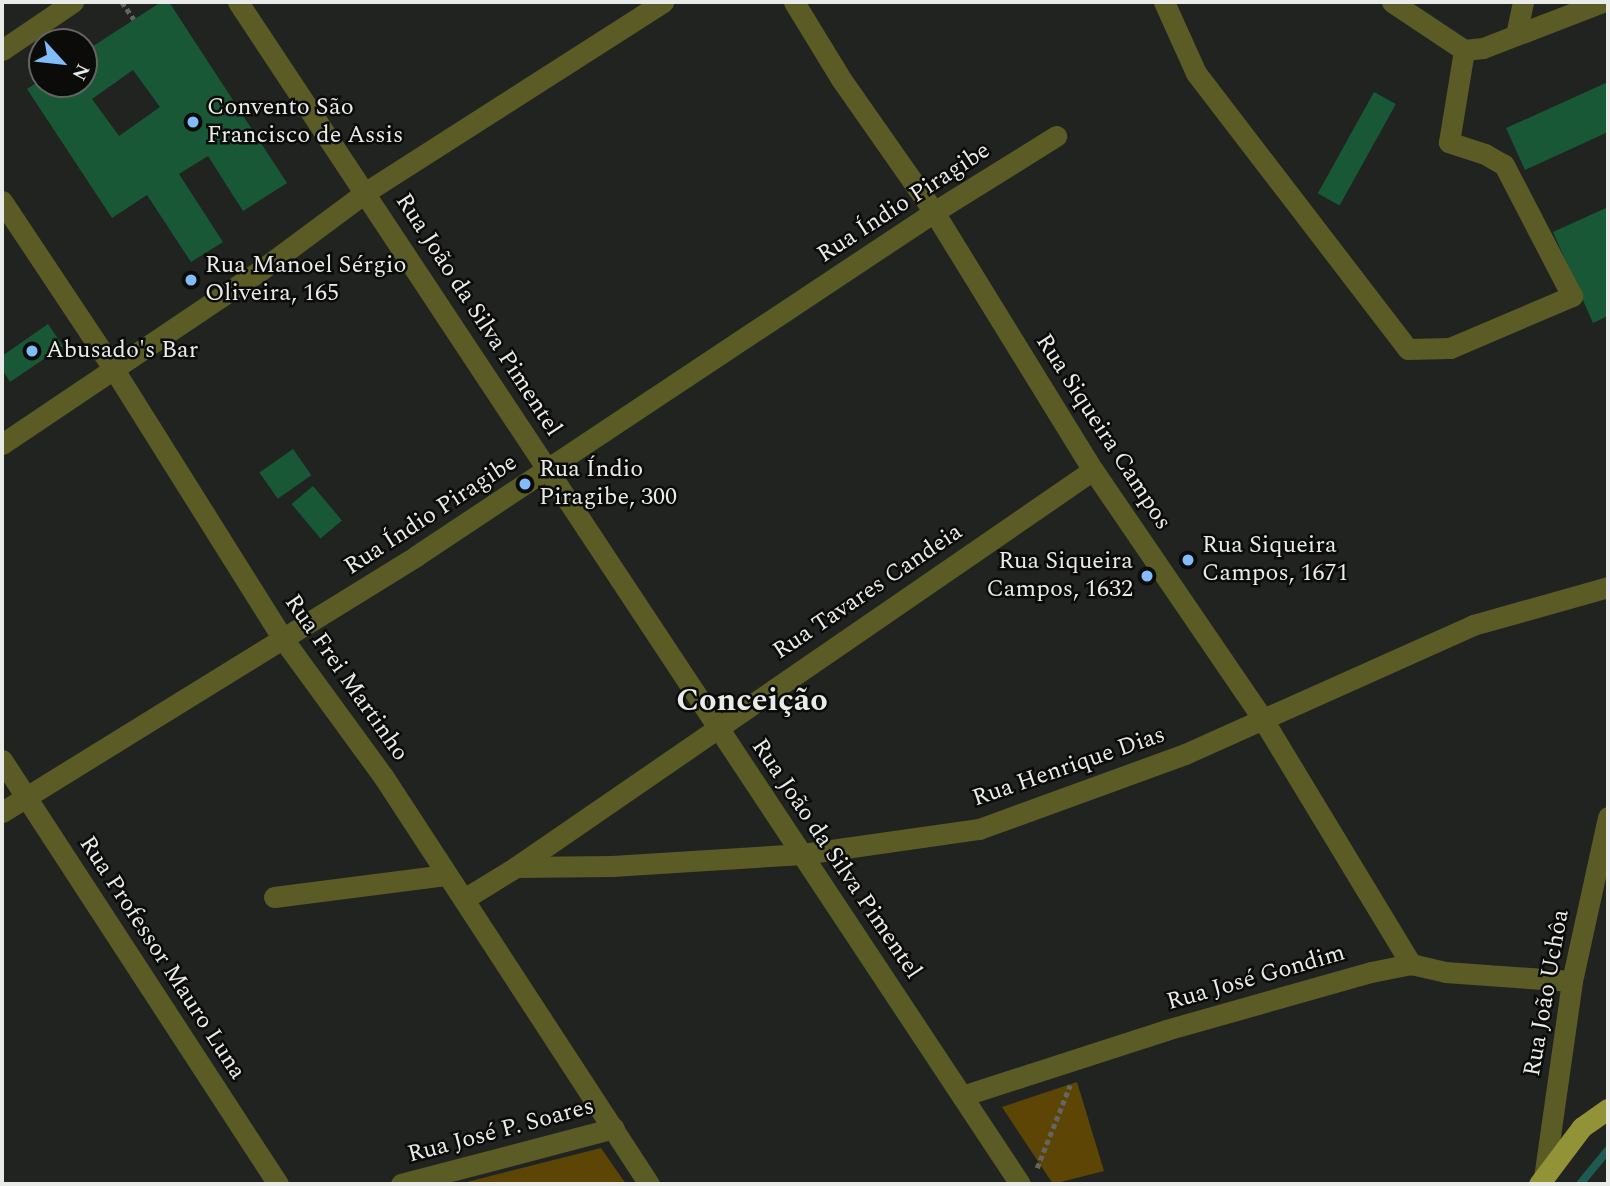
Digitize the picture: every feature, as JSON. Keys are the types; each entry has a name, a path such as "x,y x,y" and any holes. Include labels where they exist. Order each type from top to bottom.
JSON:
{"main road":[{"path":"1541,1181 1582,1127 1608,1109"}],"street":[{"path":"2,50 73,2"},
{"name":"Rua João da Silva Pimentel","path":"238,2 962,1096 1028,1178"},
{"path":"2,444 261,270 366,192 663,2"},
{"name":"Rua Siqueira Campos","path":"794,2 841,79 934,212 1093,470 1262,718 1411,964"},
{"path":"1164,2 1196,74 1408,349 1450,348 1572,296 1504,165 1485,154 1449,142 1464,50"},
{"path":"1392,2 1464,50 1483,48 1602,2"},
{"path":"1516,35 1523,2"},
{"name":"Rua Índio Piragibe","path":"2,812 284,639 548,471 934,212 1056,136"},
{"name":"Rua Frei Martinho","path":"2,201 113,368 284,639 383,776 649,1184"},
{"name":"Rua Tavares Candeia","path":"464,899 516,867 1093,470"},
{"name":"Rua Henrique Dias","path":"516,867 612,866 803,854 979,829 1185,754 1473,625 1607,591"},
{"name":"Rua Professor Mauro Luna","path":"2,760 278,1184"},
{"name":"Rua João Uchôa","path":"1541,1181 1572,981 1608,817"},
{"path":"274,897 446,875"},
{"name":"Rua José Gondim","path":"962,1096 1345,979 1411,964 1445,972 1572,981"},
{"name":"Rua José P. Soares","path":"401,1184 614,1128"}],"path":[{"path":"122,2 134,19"},
{"path":"1028,1178 1080,1058"}],"shaded area":[{"path":"1077,1082 1104,1171 1053,1184 1002,1107"},
{"path":"601,1148 626,1184 459,1184"}],"building":[{"name":"Convento São Francisco de Assis","path":"161,2 169,2 287,183 243,211 208,156 179,174 223,242 191,262 147,195 112,218 33,98 93,98 119,136 160,107 133,70 98,95 98,43"},
{"path":"1608,82 1608,132 1525,170 1506,128"},
{"path":"1374,92 1396,104 1340,206 1318,193"},
{"path":"1608,207 1608,316 1593,323 1553,232"},
{"name":"Abusado's Bar","path":"48,324 63,346 10,382 2,369 2,356"},
{"path":"293,449 311,475 278,499 259,473"},
{"path":"313,486 342,520 320,538 292,504"}],"waterway":[{"path":"1580,1184 1608,1150"}],"place":[{"name":"Convento São Francisco de Assis","path":"193,122"},
{"name":"Rua Manoel Sérgio Oliveira, 165","path":"191,280"},
{"name":"Abusado's Bar","path":"32,351"},
{"name":"Rua Índio Piragibe, 300","path":"525,484"},
{"name":"Rua Siqueira Campos, 1671","path":"1188,560"},
{"name":"Rua Siqueira Campos, 1632","path":"1147,576"}],"district":[{"name":"Conceição","path":"752,701"}]}
